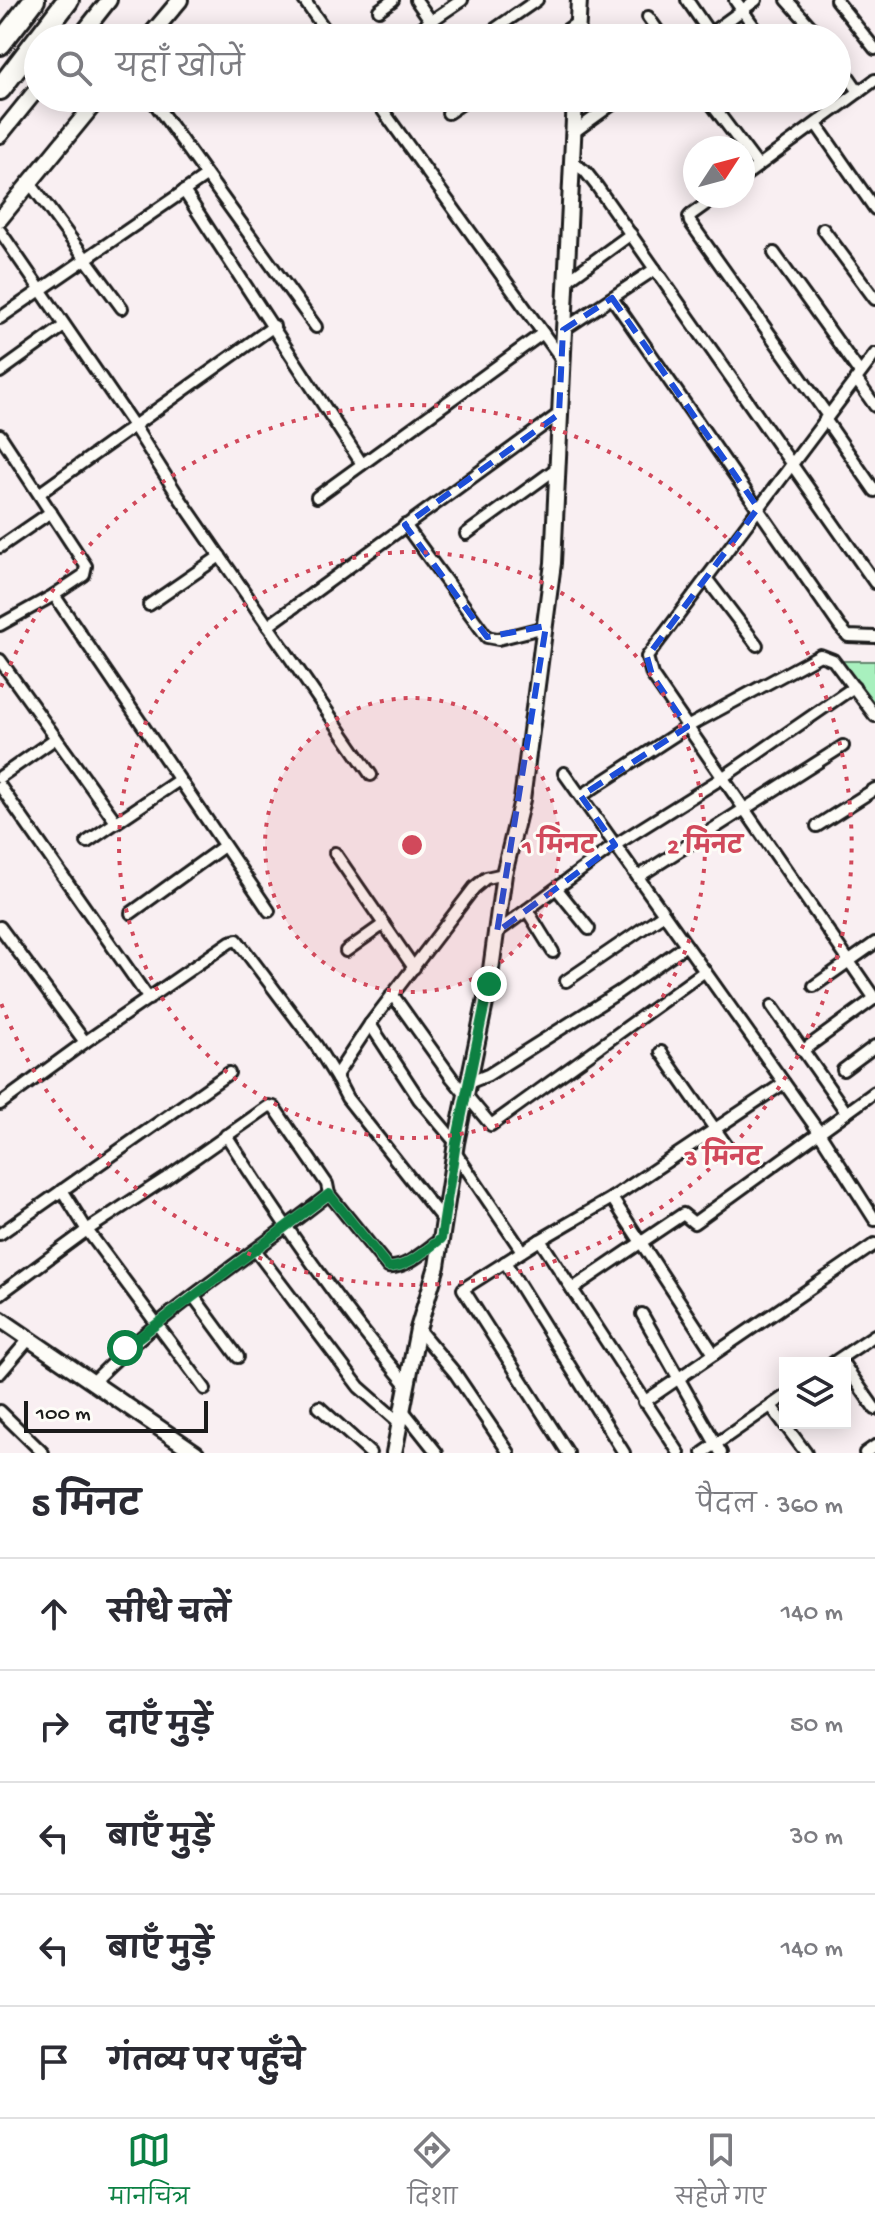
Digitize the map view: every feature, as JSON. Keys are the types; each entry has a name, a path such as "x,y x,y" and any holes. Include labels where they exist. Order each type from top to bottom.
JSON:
{"highway":[{"path":"0,44 34,0"},
{"path":"50,24 68,0"},
{"path":"0,89 24,57"}],"street":[{"path":"90,24 109,0"},
{"path":"160,24 180,0"},
{"path":"304,0 321,24"},
{"path":"379,10 393,0"},
{"path":"416,0 433,24"},
{"path":"427,24 462,0"},
{"path":"502,24 537,0"},
{"path":"575,24 578,22 579,0"},
{"path":"687,0 702,24"},
{"path":"735,0 752,24"},
{"path":"724,24 756,0"},
{"path":"787,0 808,24"},
{"path":"836,0 875,49"},
{"path":"648,17 653,24"},
{"path":"851,80 859,92"},
{"path":"851,98 875,80"},
{"path":"0,135 24,105"},
{"path":"0,219 88,112"},
{"path":"161,112 316,327"},
{"path":"384,112 561,358"},
{"path":"394,1453 418,1329 437,1266 455,1148 497,932 504,874 524,789 553,563 575,112"},
{"path":"574,132 602,112"},
{"path":"718,112 758,166"},
{"path":"755,168 832,112"},
{"path":"816,124 875,209"},
{"path":"572,162 585,171 631,234 875,583"},
{"path":"0,318 206,176"},
{"path":"30,183 122,308"},
{"path":"184,191 362,464"},
{"path":"700,208 689,217 690,222 875,491"},
{"path":"823,229 875,299"},
{"path":"0,231 371,775"},
{"path":"565,282 631,234"},
{"path":"774,253 875,406"},
{"path":"563,330 655,269"},
{"path":"612,298 844,633 854,637 875,637"},
{"path":"0,372 64,326"},
{"path":"40,493 274,326"},
{"path":"317,497 543,333"},
{"path":"802,1051 875,998 652,675 647,657 875,354"},
{"path":"268,626 559,414"},
{"path":"0,625 78,580 87,570 1,437"},
{"path":"466,534 557,468"},
{"path":"0,547 51,512"},
{"path":"405,525 487,637 498,639 545,627"},
{"path":"149,605 220,556"},
{"path":"706,578 757,645"},
{"path":"54,595 269,911"},
{"path":"581,796 687,727 820,655 827,655 833,660 875,716"},
{"path":"1,665 116,822"},
{"path":"497,932 615,845 722,778 854,687"},
{"path":"0,777 56,738"},
{"path":"638,877 843,746"},
{"path":"564,773 819,1132 875,1220"},
{"path":"87,842 179,780"},
{"path":"0,786 149,999"},
{"path":"817,826 875,789"},
{"path":"131,913 224,846"},
{"path":"335,853 414,968"},
{"path":"337,1079 340,1067 370,1024 478,883 504,874"},
{"path":"557,889 589,929"},
{"path":"527,910 553,952"},
{"path":"566,981 664,914"},
{"path":"346,951 384,924"},
{"path":"0,927 85,1042"},
{"path":"0,1104 85,1042 237,940 316,1045 347,1098 443,1220"},
{"path":"814,986 875,943"},
{"path":"466,1089 619,992 686,945"},
{"path":"392,994 491,1125 705,971"},
{"path":"772,1006 846,1112"},
{"path":"370,1024 522,1251"},
{"path":"843,1070 875,1046"},
{"path":"661,1052 729,1149"},
{"path":"0,1234 229,1073"},
{"path":"568,1453 463,1289 612,1198 784,1083"},
{"path":"572,1289 683,1214 694,1223 875,1092"},
{"path":"0,1294 261,1109 274,1107 327,1184 329,1194 388,1267 395,1268 406,1263 441,1239"},
{"path":"226,1135 286,1229 369,1340 407,1385"},
{"path":"62,1190 87,1230 205,1389"},
{"path":"93,1382 125,1348 329,1194"},
{"path":"864,1203 875,1196"},
{"path":"612,1198 714,1354"},
{"path":"540,1240 679,1453"},
{"path":"644,1402 875,1244"},
{"path":"256,1251 359,1387 401,1416 437,1453"},
{"path":"505,1262 624,1453"},
{"path":"194,1297 238,1357"},
{"path":"642,1314 718,1448"},
{"path":"0,1319 196,1453"},
{"path":"418,1329 455,1373 509,1453"},
{"path":"848,1357 875,1335"},
{"path":"0,1373 30,1338"},
{"path":"851,1377 875,1409"},
{"path":"703,1453 718,1448 779,1400"},
{"path":"771,1406 806,1453"},
{"path":"319,1407 370,1453"},
{"path":"0,1411 43,1453"},
{"path":"865,1453 875,1446"}],"highlighted area":[{"path":"612,298 758,508 647,657 652,675 687,727 581,796 615,845 497,932 546,626 487,637 405,525 559,414 563,330"}],"green space":[{"path":"840,661 875,661 875,717"}],"route":[{"path":"125,1348 329,1194 388,1267 395,1268 406,1263 441,1239 456,1143 489,984"}]}
